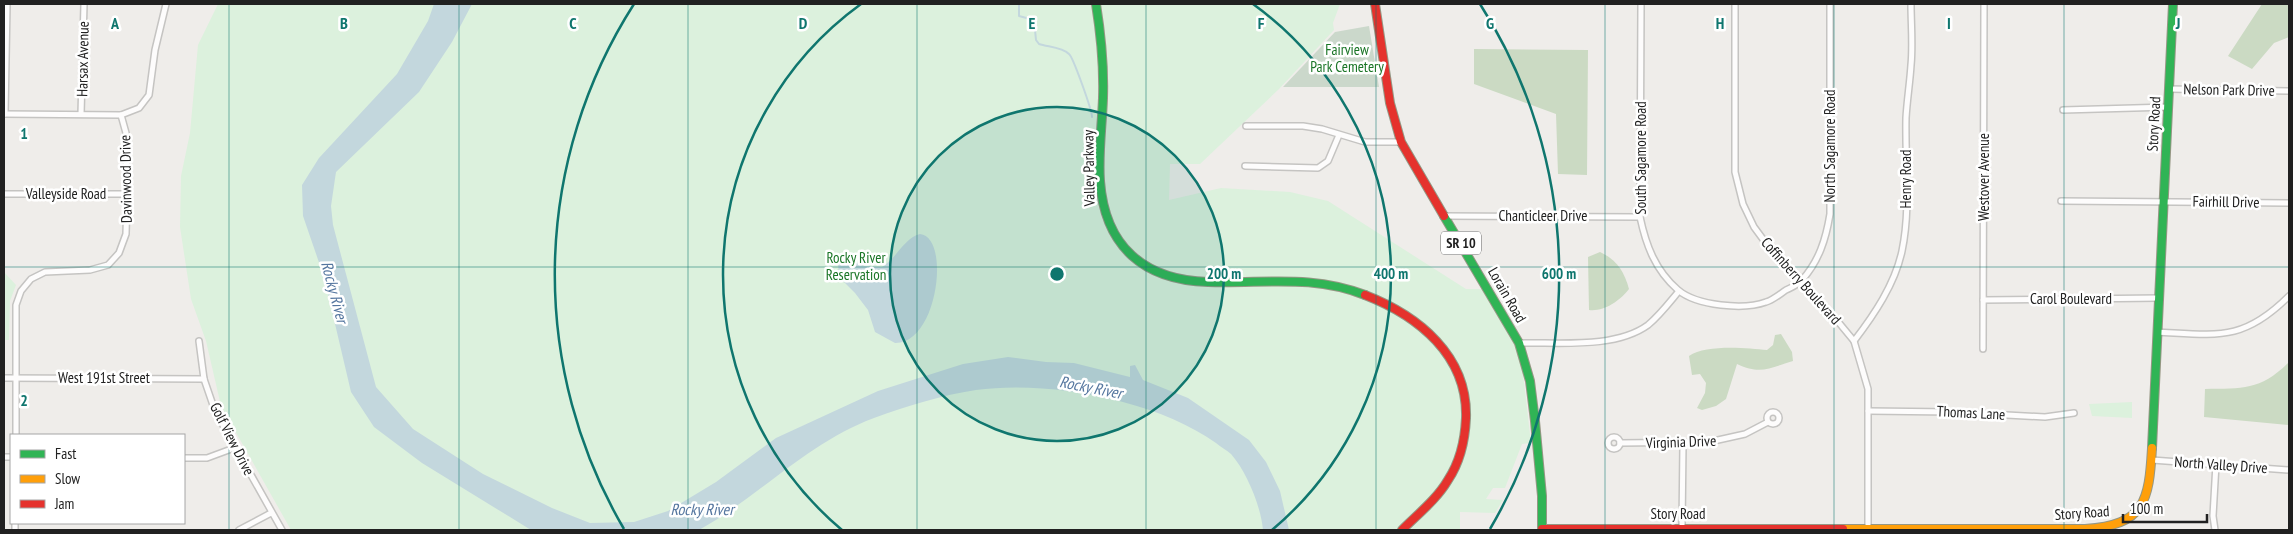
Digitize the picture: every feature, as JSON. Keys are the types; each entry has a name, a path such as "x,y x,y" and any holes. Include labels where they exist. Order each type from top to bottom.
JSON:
{"street":[{"path":"6,4 4,114 121,115 139,108 149,94 155,50 166,4"},
{"name":"Harsax Avenue","path":"81,114 84,4"},
{"name":"Valley Parkway","path":"1096,4 1103,96 1100,163 1102,210 1108,226 1131,256 1165,276 1192,281 1296,280 1357,292 1376,299 1414,321 1429,332 1453,361 1462,380 1467,402 1466,432 1462,446 1442,489 1402,530"},
{"name":"Lorain Road","path":"1375,4 1390,103 1401,142 1519,343 1530,381 1542,496 1542,529"},
{"name":"South Sagamore Road","path":"1641,4 1640,217 1650,255 1679,291 1706,302 1724,306 1766,302 1801,282"},
{"name":"Coffinberry Boulevard","path":"1735,4 1735,172 1743,204 1754,227 1771,250 1854,341 1868,389 1868,528"},
{"name":"North Sagamore Road","path":"1801,282 1821,250 1830,214 1830,4"},
{"name":"Henry Road","path":"1854,341 1867,324 1893,280 1902,252 1906,226 1906,116 1911,63 1911,4"},
{"name":"Westover Avenue","path":"1983,349 1984,4"},
{"name":"Story Road","path":"1542,529 1868,528 2085,530 2115,526 2128,520 2139,510 2146,499 2150,485 2173,4"},
{"name":"Nelson Park Drive","path":"2169,89 2289,91"},
{"path":"2064,110 2169,107"},
{"name":"Davinwood Drive","path":"17,378 16,305 21,291 31,279 45,272 90,270 108,265 119,253 126,234 127,194 126,132 121,115"},
{"path":"1246,126 1303,126 1322,129 1365,142 1401,142"},
{"path":"1245,166 1318,168 1328,161 1339,135"},
{"name":"Valleyside Road","path":"4,194 127,194"},
{"name":"Fairhill Drive","path":"2061,200 2289,203"},
{"name":"Chanticleer Drive","path":"1446,216 1640,217"},
{"path":"1519,343 1610,341 1646,326 1658,316 1679,291"},
{"path":"2157,332 2204,334 2235,332 2256,324 2289,296"},
{"name":"Carol Boulevard","path":"1983,300 2159,298"},
{"name":"Golf View Drive","path":"199,341 204,379 215,411 234,448 282,530"},
{"name":"West 191st Street","path":"4,378 204,379"},
{"path":"16,434 17,378"},
{"name":"Thomas Lane","path":"1868,411 1952,412 2045,417 2074,414"},
{"name":"Virginia Drive","path":"1620,443 1683,444 1728,439 1745,434 1768,422"},
{"path":"1682,528 1683,444"},
{"path":"185,458 207,458 234,448"},
{"name":"North Valley Drive","path":"2152,460 2289,470"},
{"path":"2215,530 2216,464"},
{"path":"239,530 271,513"}],"green space":[{"name":"Rocky River Reservation","path":"218,4 1340,4 1333,23 1334,30 1279,89 1200,164 1170,164 1169,200 1221,188 1290,192 1328,201 1466,289 1485,289 1520,348 1531,443 1522,444 1505,488 1493,488 1486,499 1503,500 1495,513 1460,512 1460,530 291,530 221,406 206,341 191,299 180,227 181,176 190,133 198,45"},
{"path":"2262,4 2289,4 2289,37 2274,43 2252,69 2228,56"},
{"name":"Fairview Park Cemetery","path":"1369,26 1379,87 1283,87 1335,32"},
{"path":"1474,49 1588,50 1587,175 1558,174 1556,114 1474,84"},
{"path":"1600,252 1619,267 1629,289 1611,305 1589,310 1588,257"},
{"path":"4,272 16,285 10,301 9,340 4,340"},
{"path":"1781,334 1792,352 1793,361 1759,370 1737,364 1726,399 1716,406 1702,410 1697,408 1705,393 1706,383 1700,374 1692,375 1689,356 1696,352 1716,348 1767,350 1773,345 1775,335"},
{"path":"2289,362 2289,425 2204,417 2205,389 2241,388 2260,383"},
{"path":"2132,402 2132,418 2092,416 2089,404"}],"water":[{"name":"Rocky River","path":"434,4 472,4 452,42 419,92 336,172 331,206 333,225 376,387 413,429 483,474 552,508 590,523 634,522 668,511 716,482 776,438 878,391 963,364 1008,357 1046,362 1074,363 1130,377 1130,366 1135,365 1143,380 1188,398 1249,440 1266,462 1280,491 1289,530 1263,530 1252,490 1237,461 1228,451 1191,428 1163,415 1133,405 1068,391 1036,388 1005,388 963,392 925,401 874,418 827,441 805,455 743,502 699,530 531,530 422,463 374,427 351,392 324,277 303,216 302,185 319,158 397,74 428,21"},
{"path":"920,234 930,240 935,252 937,270 935,290 930,310 921,327 910,339 895,343 875,332 868,310 839,277 838,263 843,258 850,259 864,266 882,267 909,240"}],"waterway":[{"path":"1019,4 1019,16 1034,20 1036,40 1039,44 1063,50 1071,57 1086,95 1092,117"}],"traffic: fast":[{"path":"1096,4 1101,39 1103,75 1099,161 1100,181 1103,204 1110,224 1119,241 1147,267 1165,275 1185,280 1208,282 1306,282 1345,288 1365,295"},
{"path":"2152,448 2173,4"},
{"path":"1444,216 1519,343 1530,381 1535,421 1542,496 1542,530"}],"traffic: slow":[{"path":"1843,529 2085,529 2105,527 2132,516 2140,507 2149,482 2152,448"}],"traffic: jam":[{"path":"1375,4 1390,103 1401,142 1444,216"},
{"path":"1365,295 1404,314 1436,341 1449,357 1459,376 1464,396 1466,418 1461,451 1456,466 1438,494 1402,530"},
{"path":"1542,529 1843,529"}]}
